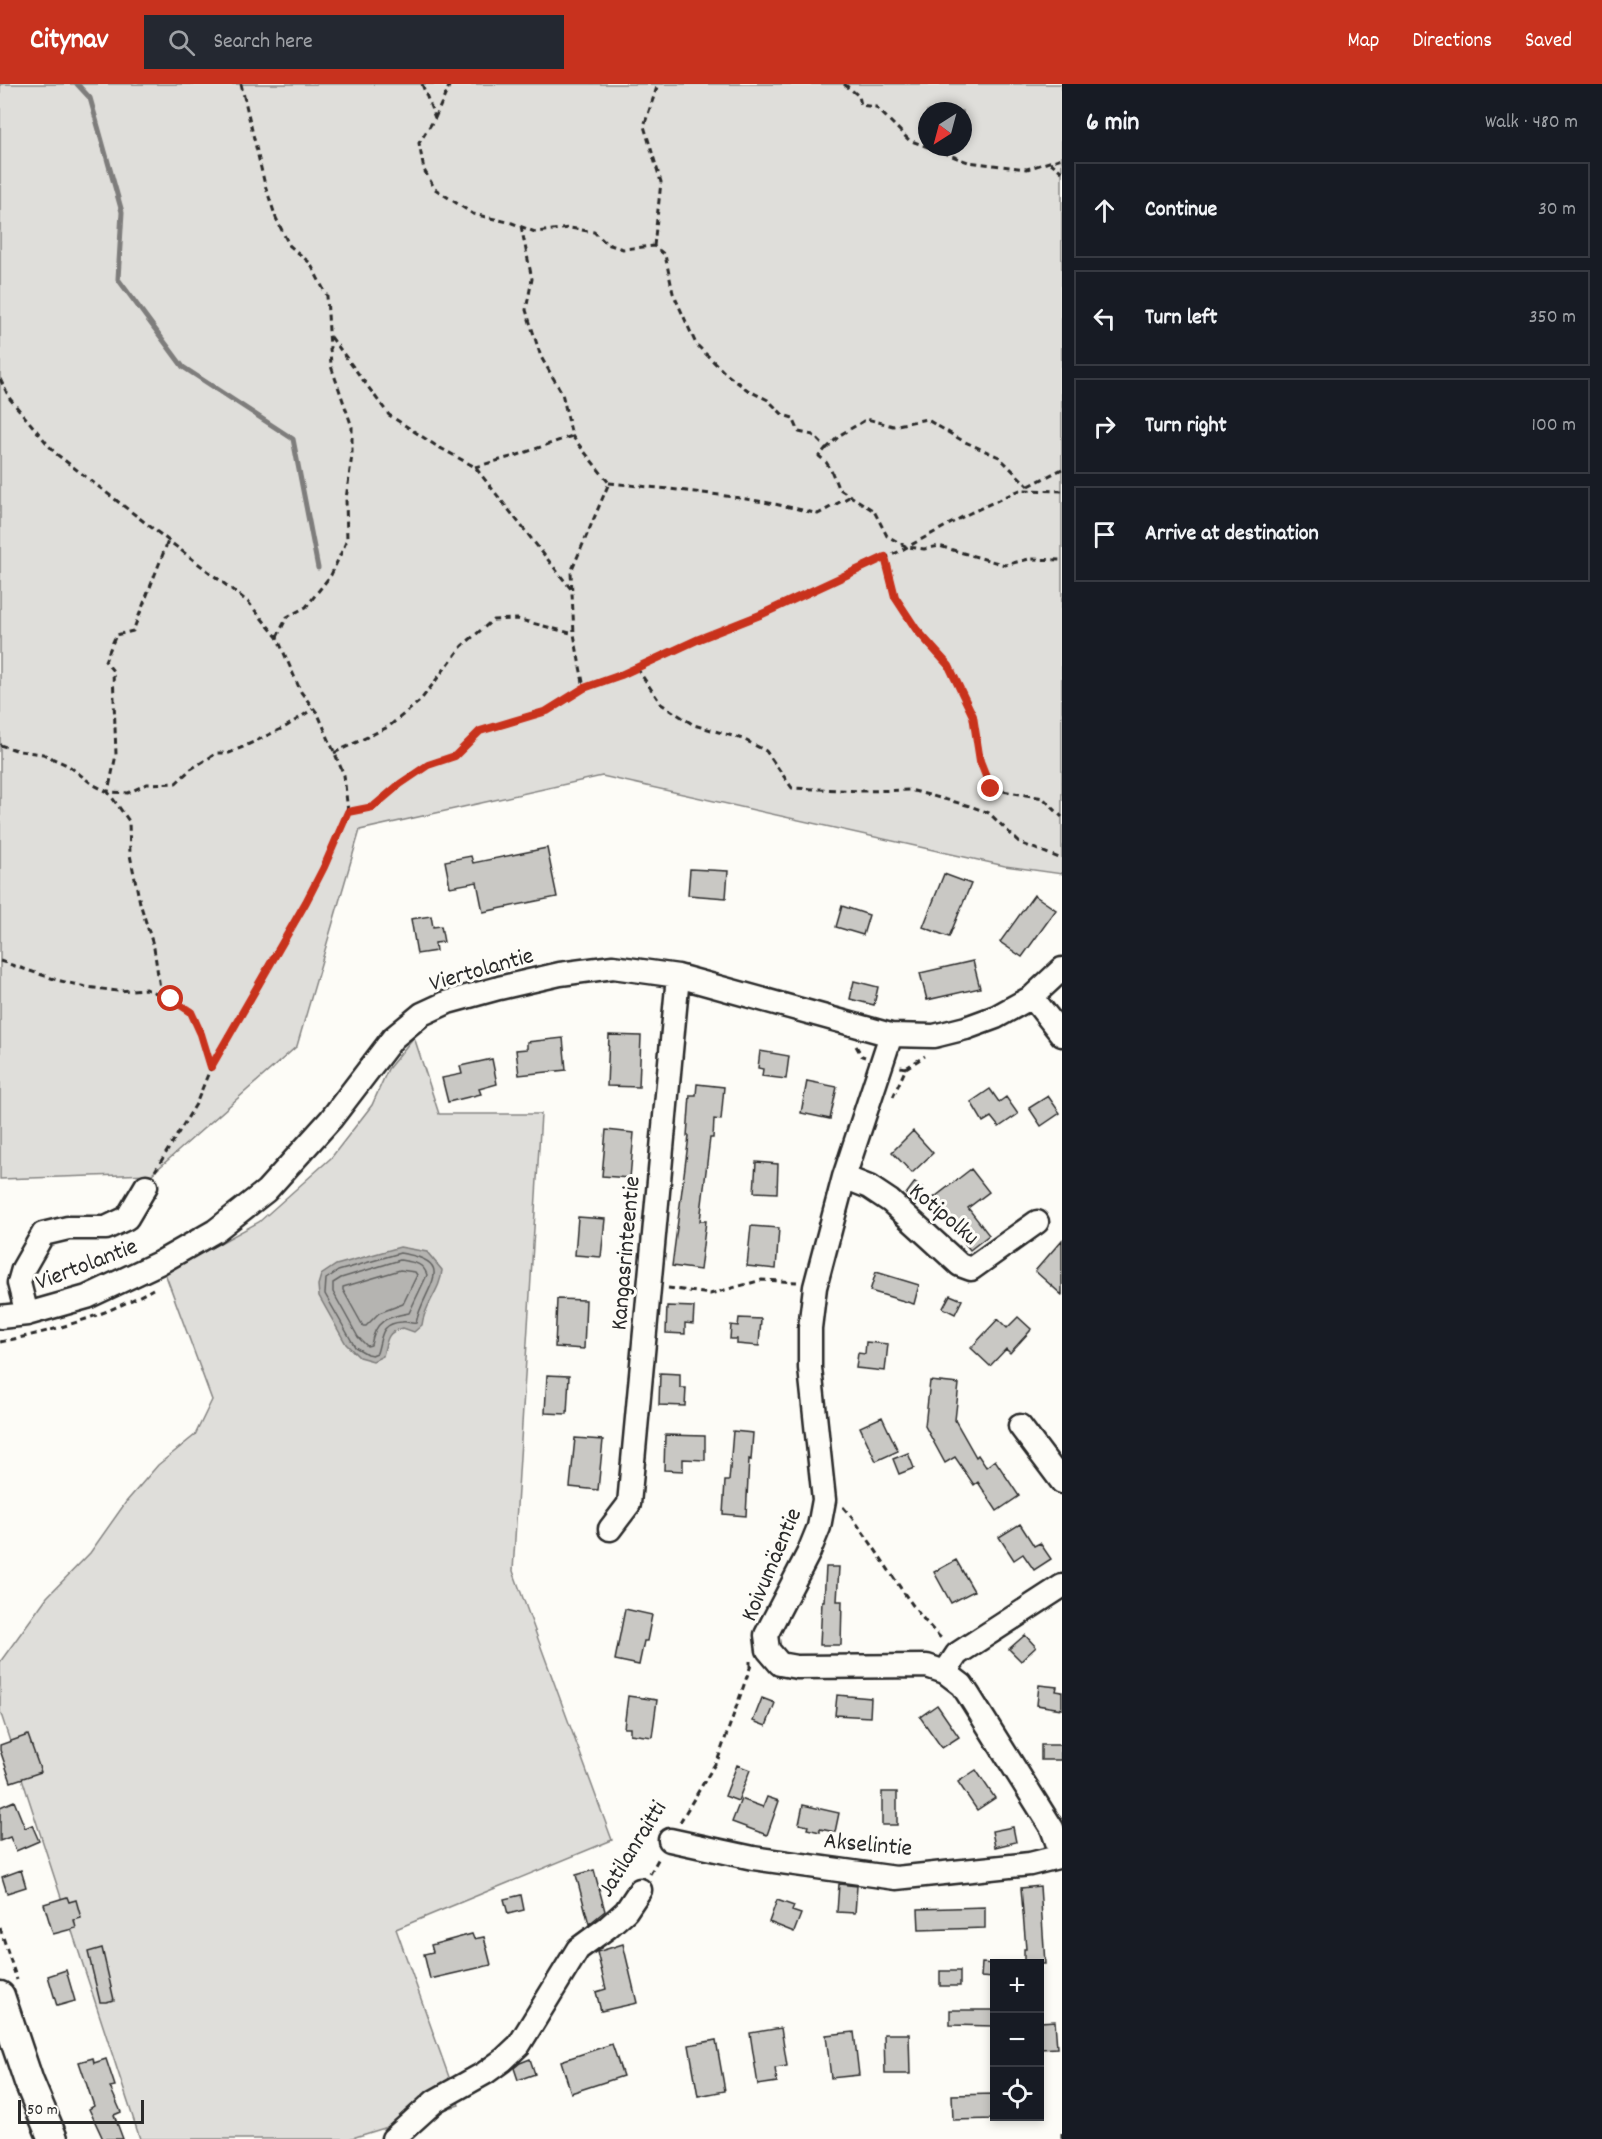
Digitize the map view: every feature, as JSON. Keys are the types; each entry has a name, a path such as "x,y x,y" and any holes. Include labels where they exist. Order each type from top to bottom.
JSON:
{"main road":[{"path":"0,1996 28,2082 53,2139"}],"street":[{"name":"Viertolantie","path":"0,1317 27,1314 87,1297 159,1263 214,1231 266,1191 331,1119 393,1038 422,1014 448,1002 560,974 613,967 678,976 891,1035 934,1036 996,1017 1032,997 1062,969"},
{"name":"Kangasrinteentie","path":"610,1528 629,1504 678,976"},
{"path":"1032,997 1055,1013 1062,1035"},
{"name":"Koivumäentie","path":"891,1035 844,1177 815,1287 810,1328 810,1368 824,1500 819,1527 808,1554 759,1650 780,1664 797,1667 951,1663"},
{"name":"Kotipolku","path":"844,1177 891,1201 960,1265 971,1269 1037,1222"},
{"path":"27,1314 20,1284 23,1269 43,1234 68,1228 106,1228 127,1218 146,1186"},
{"path":"1020,1426 1062,1482"},
{"path":"1062,1586 951,1663 1052,1828 1062,1856"},
{"name":"Akselintie","path":"670,1840 753,1858 896,1878 1030,1864 1062,1856"},
{"name":"Jatilanraitti","path":"393,2139 435,2101 485,2073 519,2045 578,1949 626,1911 640,1890"}],"path":[{"path":"241,84 265,185 276,218 289,245 310,263 327,296 332,366 352,427 352,455 346,499 347,540 331,575 306,607 287,617 277,637"},
{"path":"422,84 435,118"},
{"path":"450,84 435,118 418,143 424,171 435,189 473,214 521,226 535,232 570,228 594,232 607,244 623,249 654,246 665,255 673,293 696,344 726,374 748,391 768,400 783,415 793,418 799,432 813,435 826,448"},
{"path":"654,246 661,182 644,126 658,84"},
{"path":"844,84 859,96 861,105 876,107 909,140 968,162 1027,169 1062,158"},
{"path":"1050,162 1062,172"},
{"path":"521,226 532,279 526,310 541,357 562,393 572,436 609,483 737,498 818,514 849,497"},
{"path":"330,335 389,415 435,445 475,467 572,591"},
{"path":"0,379 10,399 55,453 248,602 277,637 302,692 318,714 344,775 348,812 329,856 306,902 211,1067 196,1104 146,1186"},
{"path":"1028,486 999,458 963,441 926,419 893,426 867,419 840,435 819,456 831,470 838,488 874,511 887,536 907,547 924,549 939,546 1005,565 1029,559 1062,560"},
{"path":"475,467 572,436"},
{"path":"348,812 373,807 400,784 428,765 455,756 480,731 547,711 584,688 637,668 699,639 771,610 907,547 968,514 1062,469"},
{"path":"584,688 574,634 571,572 609,483"},
{"path":"1020,490 1062,491"},
{"path":"161,995 154,948 140,903 130,855 129,821 108,792 116,755 113,671 105,661 116,635 133,631 169,540"},
{"path":"885,557 895,597 916,629 949,666 973,716 980,761 991,789 1042,798 1062,817"},
{"path":"334,753 388,727 420,701 462,646 493,620 517,619 574,634"},
{"path":"637,668 661,704 694,725 743,739 766,751 792,788 910,790 989,813 1020,843 1062,859"},
{"path":"0,745 19,751 44,754 69,766 92,784 108,792 128,793 147,784 176,783 190,768 217,753 229,753 243,747 287,726 314,708"},
{"path":"0,961 86,987 118,991 146,989 161,995 191,1012 201,1034 211,1067"},
{"path":"854,1043 862,1056 906,1068 893,1097"},
{"path":"648,1286 710,1294 762,1280 799,1282 815,1287"},
{"path":"0,1342 84,1321 124,1305 156,1288"},
{"path":"824,1500 838,1501 859,1525 951,1663"},
{"path":"750,1667 759,1650"},
{"name":"Jatilanraitti","path":"640,1890 718,1759 750,1667 759,1650"},
{"path":"1062,2133 1062,2139"}],"shaded area":[{"path":"0,84 1062,84 1062,874 1005,866 602,776 360,830 297,1046 152,1174 0,1179"},
{"path":"414,1037 439,1114 541,1114 513,1571 612,1840 396,1929 459,2105 349,2139 140,2139 0,1711 0,1662 47,1597 90,1553 126,1502 158,1465 195,1435 212,1400 165,1273 259,1222 331,1158 372,1105 388,1069"}],"water":[{"path":"400,1247 427,1252 442,1270 439,1284 422,1325 414,1332 403,1328 390,1334 383,1356 373,1361 359,1357 346,1344 319,1296 318,1285 321,1275 336,1265"}],"building":[{"path":"547,848 557,897 483,912 477,882 450,887 445,861 471,856 473,863"},
{"path":"690,869 728,871 726,898 688,895"},
{"path":"944,874 971,884 949,937 923,927"},
{"path":"1034,895 1056,910 1022,957 1000,942"},
{"path":"842,906 869,915 863,935 836,927"},
{"path":"431,916 433,927 441,926 444,942 435,943 436,951 417,954 411,919"},
{"path":"973,961 980,988 927,1000 920,973"},
{"path":"854,981 878,987 874,1005 850,999"},
{"path":"609,1035 641,1036 639,1087 607,1086"},
{"path":"563,1038 566,1070 519,1075 516,1050 527,1049 527,1042"},
{"path":"760,1051 789,1056 786,1079 762,1076 763,1069 758,1068"},
{"path":"492,1059 497,1084 479,1089 481,1094 448,1102 442,1078 462,1074 460,1066"},
{"path":"807,1081 837,1087 830,1119 801,1113"},
{"path":"697,1084 724,1087 721,1120 714,1119 713,1138 710,1138 700,1221 706,1221 700,1270 672,1266 689,1136 687,1136 690,1095 696,1095"},
{"path":"990,1089 999,1102 1006,1097 1018,1114 999,1127 991,1117 983,1122 971,1102"},
{"path":"1048,1096 1060,1113 1041,1126 1029,1108"},
{"path":"606,1130 634,1133 630,1178 602,1176"},
{"path":"913,1131 933,1153 912,1173 892,1152"},
{"path":"756,1162 778,1164 777,1193 754,1192"},
{"path":"971,1169 989,1192 968,1208 989,1235 970,1250 931,1200"},
{"path":"915,1182 925,1190 916,1202 906,1194"},
{"path":"578,1217 605,1219 601,1257 575,1255"},
{"path":"751,1226 779,1228 776,1269 747,1266"},
{"path":"1062,1240 1062,1295 1035,1271"},
{"path":"876,1272 919,1285 914,1304 870,1291"},
{"path":"950,1295 962,1300 955,1314 943,1308"},
{"path":"557,1299 586,1300 584,1349 555,1347"},
{"path":"667,1306 694,1307 693,1324 685,1323 685,1334 666,1333"},
{"path":"1018,1317 1031,1329 1030,1331 1010,1353 1006,1349 990,1366 971,1348 998,1319 1007,1328"},
{"path":"739,1318 761,1319 759,1346 737,1344 737,1339 730,1339 731,1325 738,1326"},
{"path":"866,1342 888,1344 885,1371 856,1368 858,1353 865,1354"},
{"path":"660,1373 680,1374 680,1388 686,1388 685,1406 659,1405"},
{"path":"547,1375 569,1376 567,1414 545,1413"},
{"path":"930,1381 959,1384 955,1420 976,1457 978,1455 986,1467 995,1460 1019,1496 997,1511 978,1482 974,1485 955,1457 945,1463 925,1426"},
{"path":"882,1417 898,1451 876,1461 860,1427"},
{"path":"733,1431 753,1433 751,1460 749,1459 746,1516 723,1514 725,1481 729,1481"},
{"path":"665,1435 705,1436 705,1460 683,1459 683,1471 664,1470"},
{"path":"575,1438 603,1440 598,1490 570,1487"},
{"path":"908,1453 914,1468 899,1474 893,1459"},
{"path":"1020,1524 1034,1546 1040,1543 1051,1559 1034,1570 1023,1554 1014,1560 999,1537"},
{"path":"956,1560 974,1591 951,1603 934,1572"},
{"path":"826,1567 839,1567 837,1601 842,1601 841,1645 820,1645"},
{"path":"625,1609 652,1615 639,1665 615,1660"},
{"path":"1025,1635 1036,1647 1021,1661 1009,1649"},
{"path":"1039,1685 1057,1687 1056,1691 1062,1692 1062,1709 1037,1705"},
{"path":"837,1695 871,1698 870,1717 835,1715"},
{"path":"628,1696 657,1700 652,1737 630,1734 630,1728 624,1728"},
{"path":"762,1698 775,1703 766,1726 753,1721"},
{"path":"937,1705 959,1737 942,1748 920,1717"},
{"path":"28,1735 41,1772 11,1782 0,1745"},
{"path":"1041,1745 1061,1745 1061,1760 1041,1760"},
{"path":"737,1765 750,1770 738,1801 725,1796"},
{"path":"976,1770 995,1798 977,1810 958,1782"},
{"path":"882,1792 897,1792 897,1825 882,1825"},
{"path":"767,1797 779,1801 767,1835 732,1822 741,1799 763,1807"},
{"path":"14,1801 25,1828 32,1825 39,1841 16,1851 10,1837 0,1841 0,1807"},
{"path":"803,1805 839,1813 835,1832 820,1829 820,1832 807,1829 808,1826 799,1824"},
{"path":"1013,1827 1016,1842 995,1847 992,1831"},
{"path":"21,1870 26,1887 7,1893 2,1877"},
{"path":"594,1870 605,1911 589,1924 576,1875"},
{"path":"839,1884 857,1886 855,1913 837,1912"},
{"path":"1040,1886 1045,1964 1044,1959 1024,1959 1024,1949 1026,1949 1021,1888"},
{"path":"521,1895 524,1910 508,1914 504,1899"},
{"path":"67,1897 69,1902 76,1900 81,1918 74,1920 76,1928 53,1934 44,1904"},
{"path":"777,1900 794,1906 792,1911 801,1914 794,1932 769,1922"},
{"path":"985,1907 985,1928 919,1930 918,1909"},
{"path":"472,1934 474,1939 484,1937 491,1965 430,1979 424,1954 433,1952 431,1945"},
{"path":"623,1944 637,2003 601,2011 596,1992 606,1989 597,1952"},
{"path":"102,1948 114,2000 106,2002 100,2002 88,1952"},
{"path":"982,1963 990,1964 990,1978 981,1977"},
{"path":"66,1970 75,2001 57,2006 48,1976"},
{"path":"940,1971 960,1971 960,1986 940,1986"},
{"path":"950,2010 990,2010 990,2026 950,2025"},
{"path":"1055,2021 1057,2048 1044,2049 1044,2022"},
{"path":"781,2028 787,2066 775,2068 777,2082 758,2085 750,2033"},
{"path":"854,2032 859,2075 831,2078 826,2035"},
{"path":"884,2034 909,2034 910,2074 885,2074"},
{"path":"716,2040 725,2091 698,2096 689,2045"},
{"path":"612,2044 623,2076 571,2093 561,2061"},
{"path":"93,2058 94,2063 106,2059 115,2086 110,2087 121,2112 114,2115 123,2139 103,2139 89,2109 94,2106 79,2062"},
{"path":"530,2059 535,2074 518,2080 514,2068"},
{"path":"990,2094 990,2119 953,2120 952,2095"}],"waterway":[{"path":"77,84 90,98 122,212 118,279 183,367 293,439 318,568"}],"route":[{"path":"171,999 191,1012 201,1034 211,1067 306,902 348,812 373,807 400,784 428,765 455,756 480,731 547,711 584,688 621,675 699,639 760,615 885,557 895,597 916,629 949,666 973,716 980,761 991,789"}]}
